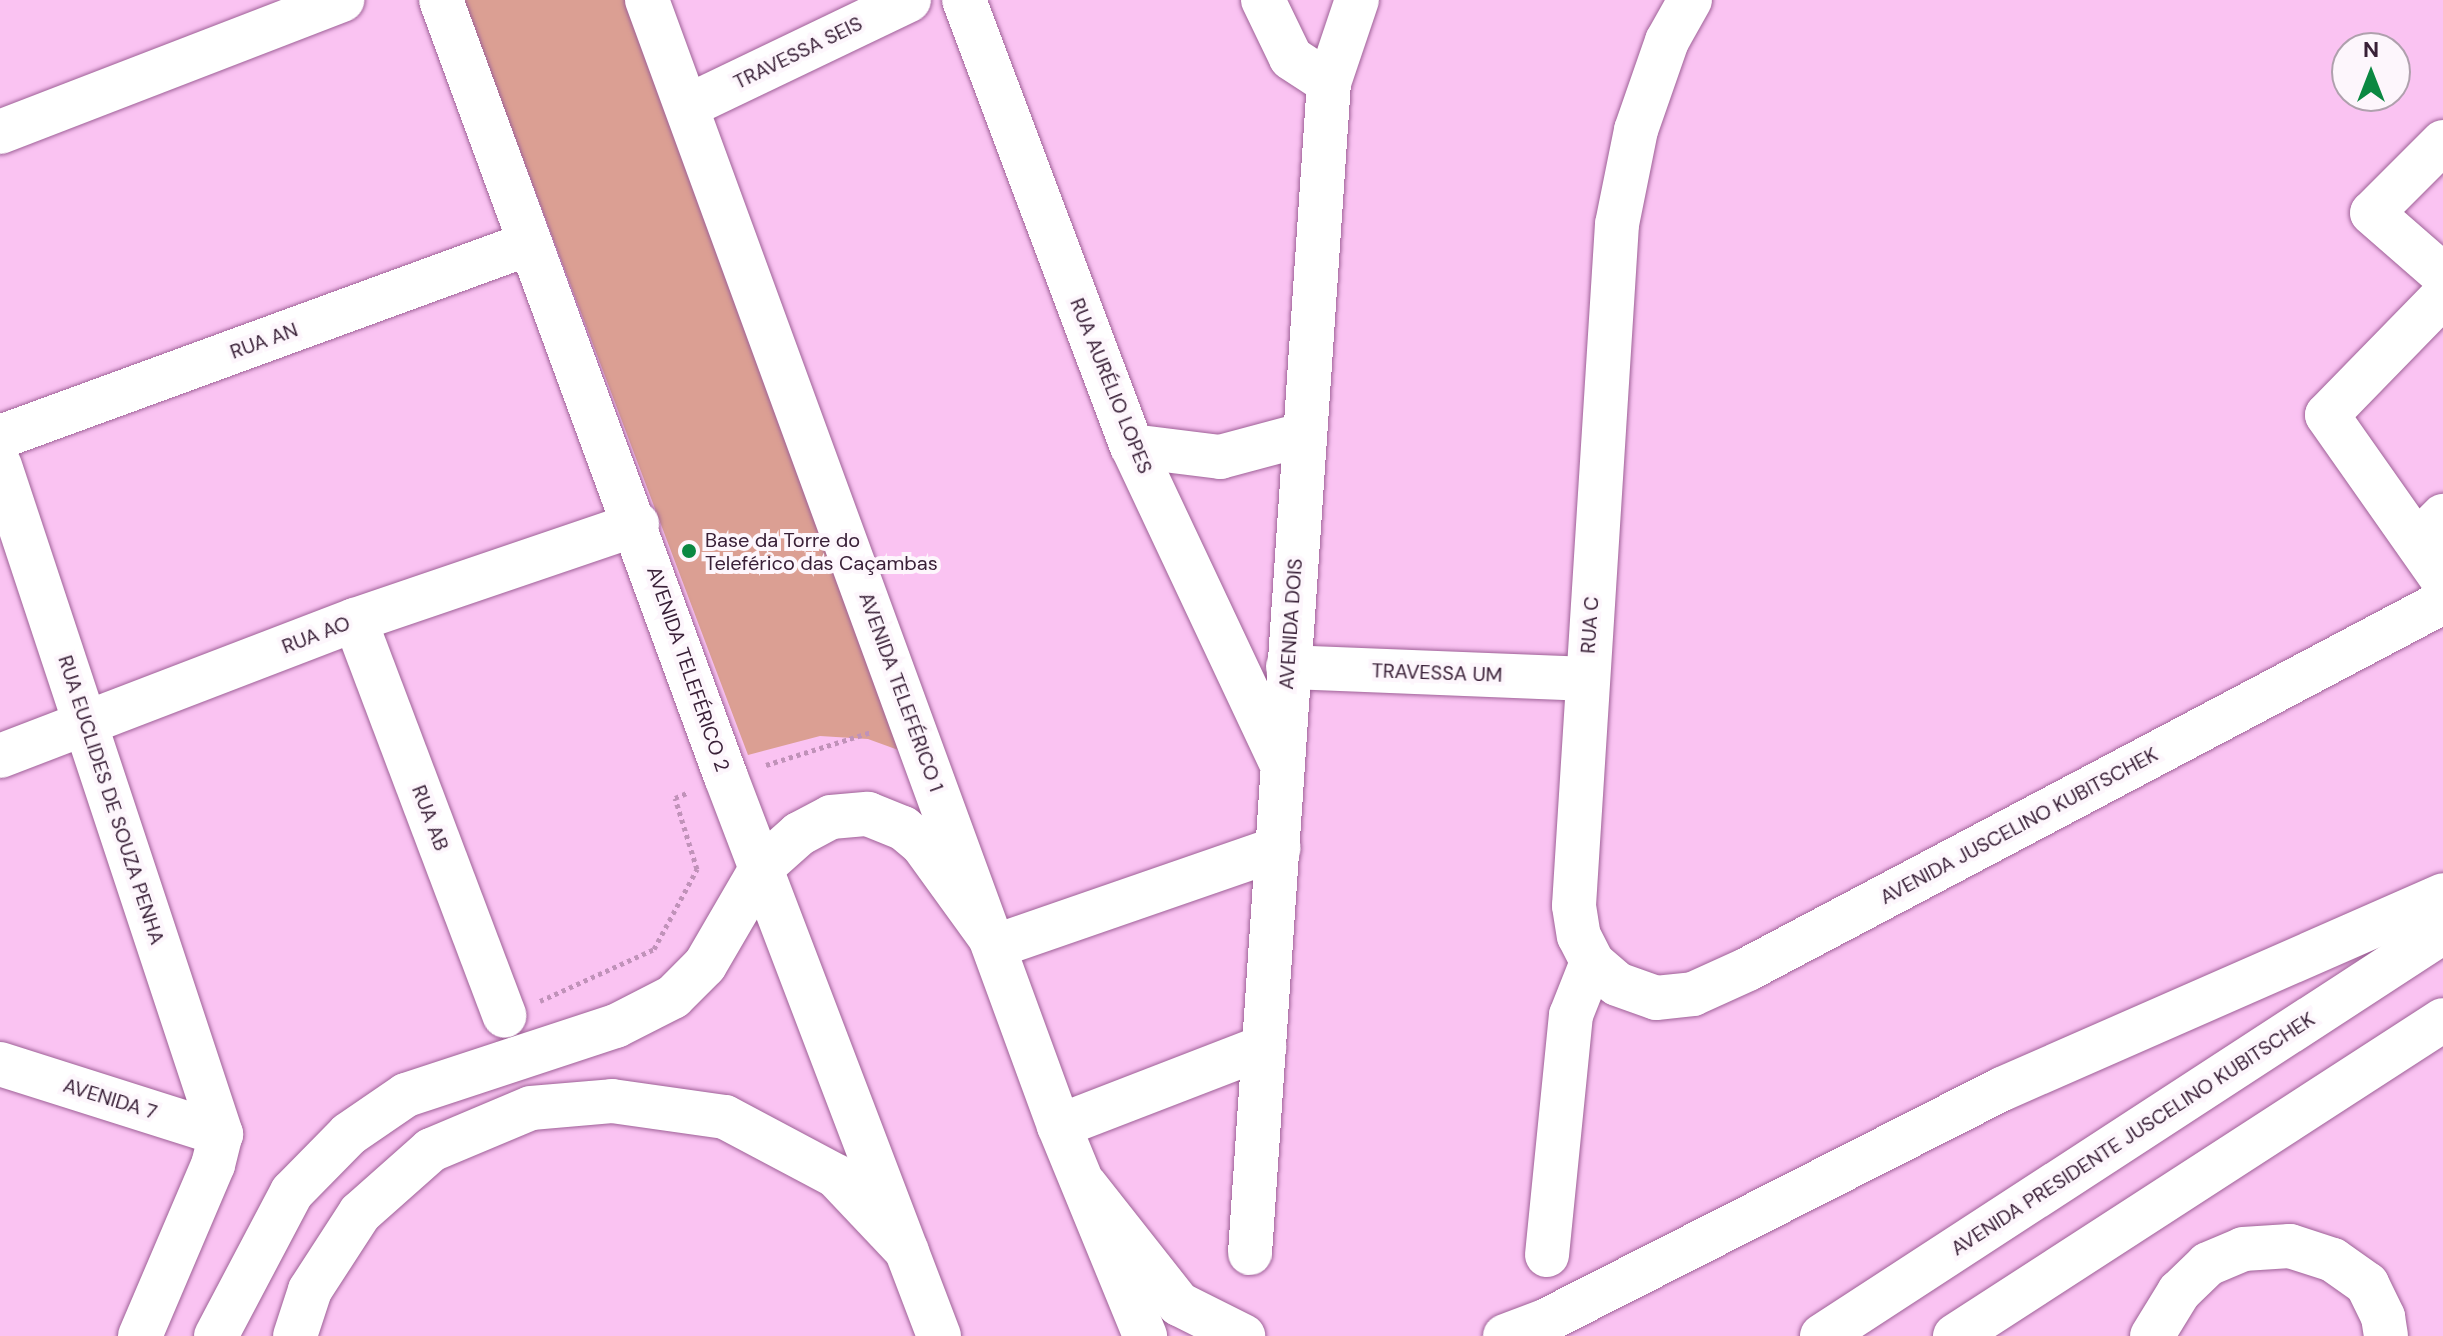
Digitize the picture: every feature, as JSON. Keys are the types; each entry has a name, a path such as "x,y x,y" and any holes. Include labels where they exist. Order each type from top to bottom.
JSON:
{"main road":[{"path":"0,132 342,0"},
{"name":"AVENIDA TELEFÉRICO 2","path":"441,0 528,244 637,524 726,777 939,1336"},
{"name":"AVENIDA TELEFÉRICO 1","path":"647,0 910,720 996,946 1059,1126 1145,1336"},
{"name":"TRAVESSA SEIS","path":"688,106 909,0"},
{"name":"RUA AURÉLIO LOPES","path":"964,0 1132,446 1281,762"},
{"path":"1263,0 1291,58 1329,83"},
{"name":"AVENIDA DOIS","path":"1250,1253 1279,848 1281,762 1302,435 1329,83 1357,0"},
{"name":"RUA C","path":"1592,962 1579,936 1574,906 1617,224 1636,130 1667,41 1690,0"},
{"path":"2443,142 2372,213 2443,275"},
{"name":"RUA AN","path":"0,437 528,244"},
{"path":"2443,296 2327,415 2430,529 2443,580"},
{"path":"1132,446 1220,457 1302,435"},
{"name":"RUA EUCLIDES DE SOUZA PENHA","path":"0,466 221,1134"},
{"name":"RUA AO","path":"0,756 355,620 637,524"},
{"name":"AVENIDA JUSCELINO KUBITSCHEK","path":"1592,962 1617,984 1656,998 1693,994 2443,602"},
{"name":"RUA AB","path":"355,620 505,1016"},
{"name":"TRAVESSA UM","path":"1288,667 1586,679"},
{"path":"216,1336 292,1192 349,1134 406,1095 616,1026 673,997 705,965 762,867 799,834 831,817 868,814 903,828 923,845 996,946 1279,848"},
{"path":"1505,1336 1545,1321 2002,1089 2443,895"},
{"name":"AVENIDA PRESIDENTE JUSCELINO KUBITSCHEK","path":"1822,1336 2443,932"},
{"path":"1547,1255 1571,1015 1592,962"},
{"path":"1955,1336 2443,1020"},
{"path":"1059,1126 1264,1047"},
{"name":"AVENIDA 7","path":"0,1064 221,1134"},
{"path":"295,1336 310,1290 360,1213 431,1150 531,1108 612,1101 725,1117 836,1176 907,1251"},
{"path":"140,1336 213,1165 221,1134"},
{"path":"1085,1185 1179,1304 1243,1336"},
{"path":"2152,1336 2179,1292 2208,1264 2243,1249 2290,1246 2333,1260 2367,1284 2383,1317 2386,1336"}],"path":[{"path":"726,777 910,720"}],"shaded area":[{"path":"463,0 627,0 912,755 868,739 820,736 748,755"}],"place":[{"name":"Base da Torre do Teleférico das Caçambas","path":"689,551"}]}
